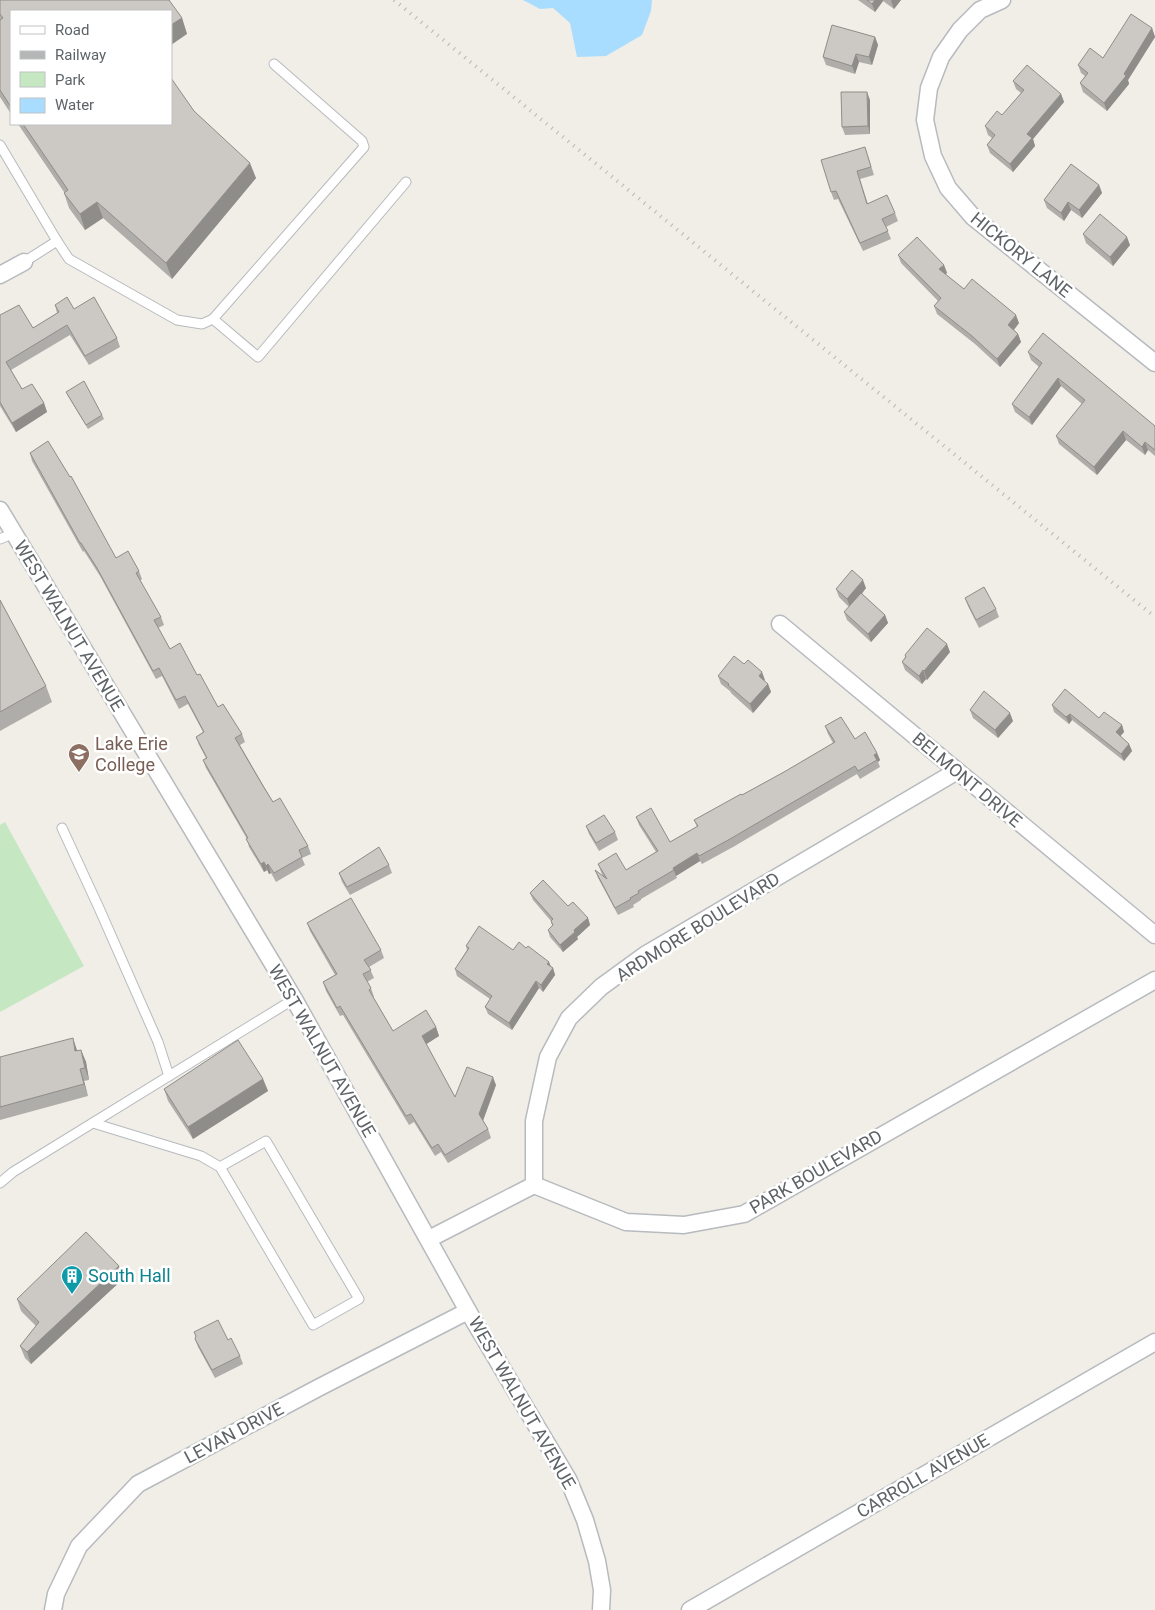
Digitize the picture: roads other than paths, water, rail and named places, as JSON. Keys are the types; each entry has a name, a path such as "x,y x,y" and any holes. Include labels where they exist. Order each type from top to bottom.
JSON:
{"street":[{"name":"HICKORY LANE","path":"1002,0 980,10 960,30 941,56 929,88 925,120 933,156 948,188 973,218 1155,363"},
{"path":"0,275 24,262"},
{"name":"WEST WALNUT AVENUE","path":"0,510 7,536 294,999 468,1311 568,1479 585,1520 597,1562 602,1590 601,1610"},
{"name":"BELMONT DRIVE","path":"780,624 1155,935"},
{"name":"ARDMORE BOULEVARD","path":"534,1186 534,1121 548,1057 569,1018 601,987 645,954 957,771"},
{"name":"PARK BOULEVARD","path":"534,1186 626,1222 684,1225 744,1214 1155,980"},
{"path":"429,1239 534,1186"},
{"name":"LEVAN DRIVE","path":"53,1610 56,1594 79,1546 138,1484 309,1392 468,1311"},
{"name":"CARROLL AVENUE","path":"690,1610 1155,1342"}],"lane":[{"path":"0,145 69,259 177,320 202,324 214,319 364,146 362,141 274,64"},
{"path":"214,319 258,357 406,182"},
{"path":"24,262 57,241"},
{"path":"62,828 158,1042 169,1076"},
{"path":"0,1183 13,1172 294,999"},
{"path":"93,1122 201,1156 220,1167 314,1325 359,1300 266,1141 220,1167"}],"water":[{"path":"523,0 652,0 651,11 642,35 606,56 577,57 570,23 553,8 540,9"}],"railway":[{"path":"394,0 1155,617"}],"place":[{"name":"Lake Erie College","path":"79,773"},
{"name":"South Hall","path":"72,1295"}]}
